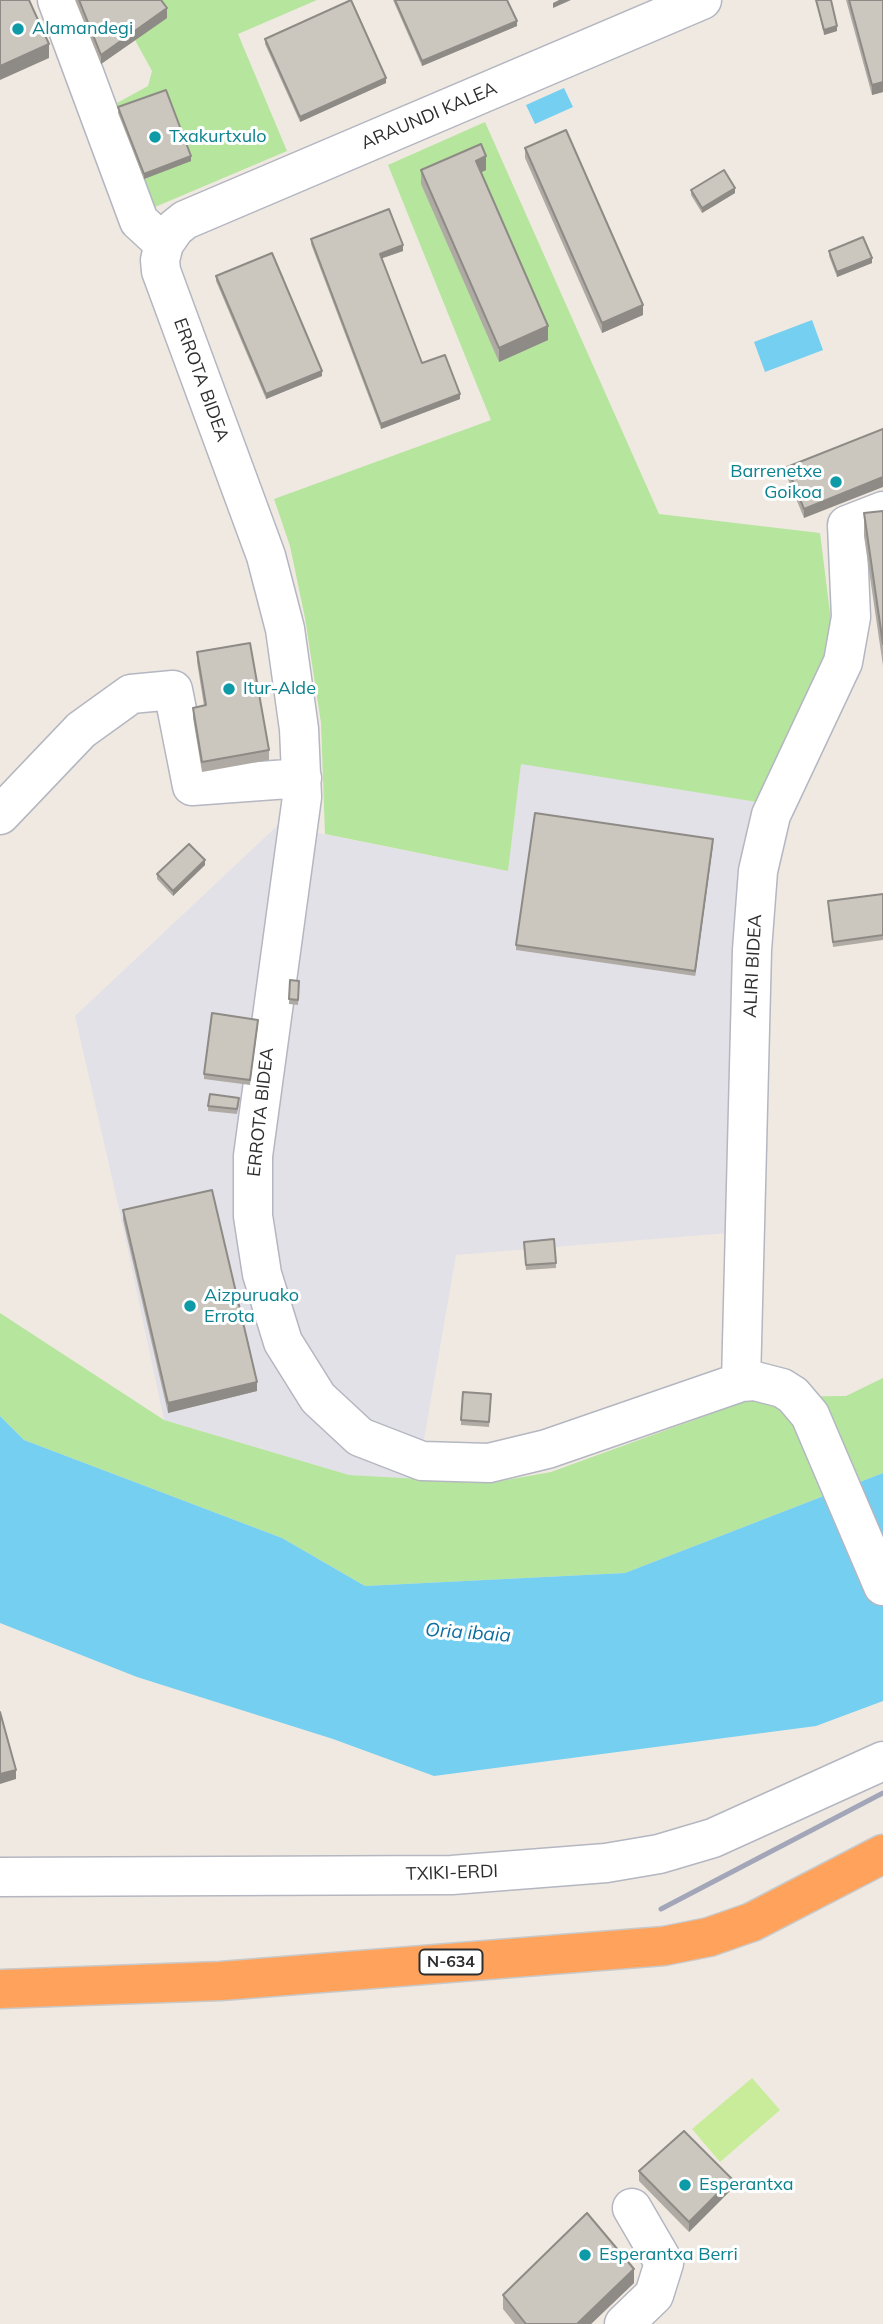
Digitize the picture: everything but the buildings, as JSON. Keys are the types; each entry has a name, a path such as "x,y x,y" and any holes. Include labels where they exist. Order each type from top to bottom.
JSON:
{"highway":[{"name":"N-634","path":"0,1989 221,1981 687,1942 752,1922 883,1854"}],"street":[{"path":"57,0 139,221 164,244"},
{"name":"ARAUNDI KALEA","path":"164,244 175,228 185,220 702,0"},
{"name":"ERROTA BIDEA","path":"164,244 160,260 161,271 266,556 285,629 299,729 302,797 253,1156 253,1216 262,1274 283,1342 317,1398 360,1437 422,1461 489,1463 547,1449 741,1382"},
{"name":"ALIRI BIDEA","path":"741,1382 752,950 758,871 771,815 843,663 851,617 847,525 883,511"},
{"path":"0,815 81,730 131,694 173,690 192,786 302,778"},
{"path":"741,1382 755,1381 782,1388 793,1395 810,1415 883,1586"},
{"name":"TXIKI-ERDI","path":"0,1877 452,1875 606,1863 659,1854 713,1838 883,1761"},
{"path":"624,2324 654,2295 664,2263 632,2208"}],"shaded area":[{"path":"521,763 763,803 740,1232 456,1255 417,1480 349,1475 164,1420 75,1016 278,825 508,871"}],"green space":[{"path":"155,0 317,0 238,34 287,151 155,207 147,199 144,179 191,160 118,113 117,103 148,86 152,71 135,40"},
{"path":"485,122 659,514 820,533 835,653 763,803 521,764 508,871 325,834 321,723 305,618 290,546 274,499 491,420 388,165"},
{"path":"0,1313 164,1420 349,1475 489,1483 551,1472 757,1397 846,1396 883,1378 883,1473 625,1573 365,1586 282,1538 24,1440 0,1416"},
{"path":"752,2078 780,2110 720,2162 692,2129"}],"water":[{"path":"564,88 573,107 535,124 526,105"},
{"path":"812,320 823,350 765,372 754,342"},
{"name":"Oria ibaia","path":"0,1416 24,1440 282,1538 365,1586 625,1573 883,1473 883,1701 816,1726 434,1776 333,1739 137,1677 0,1623"}],"railway":[{"path":"661,1909 883,1793"}],"place":[{"name":"Alamandegi","path":"18,29"},
{"name":"Txakurtxulo","path":"155,137"},
{"name":"Barrenetxe Goikoa","path":"836,482"},
{"name":"Itur-Alde","path":"229,689"},
{"name":"Aizpuruako Errota","path":"190,1306"},
{"name":"Esperantxa","path":"685,2185"},
{"name":"Esperantxa Berri","path":"585,2255"}]}
